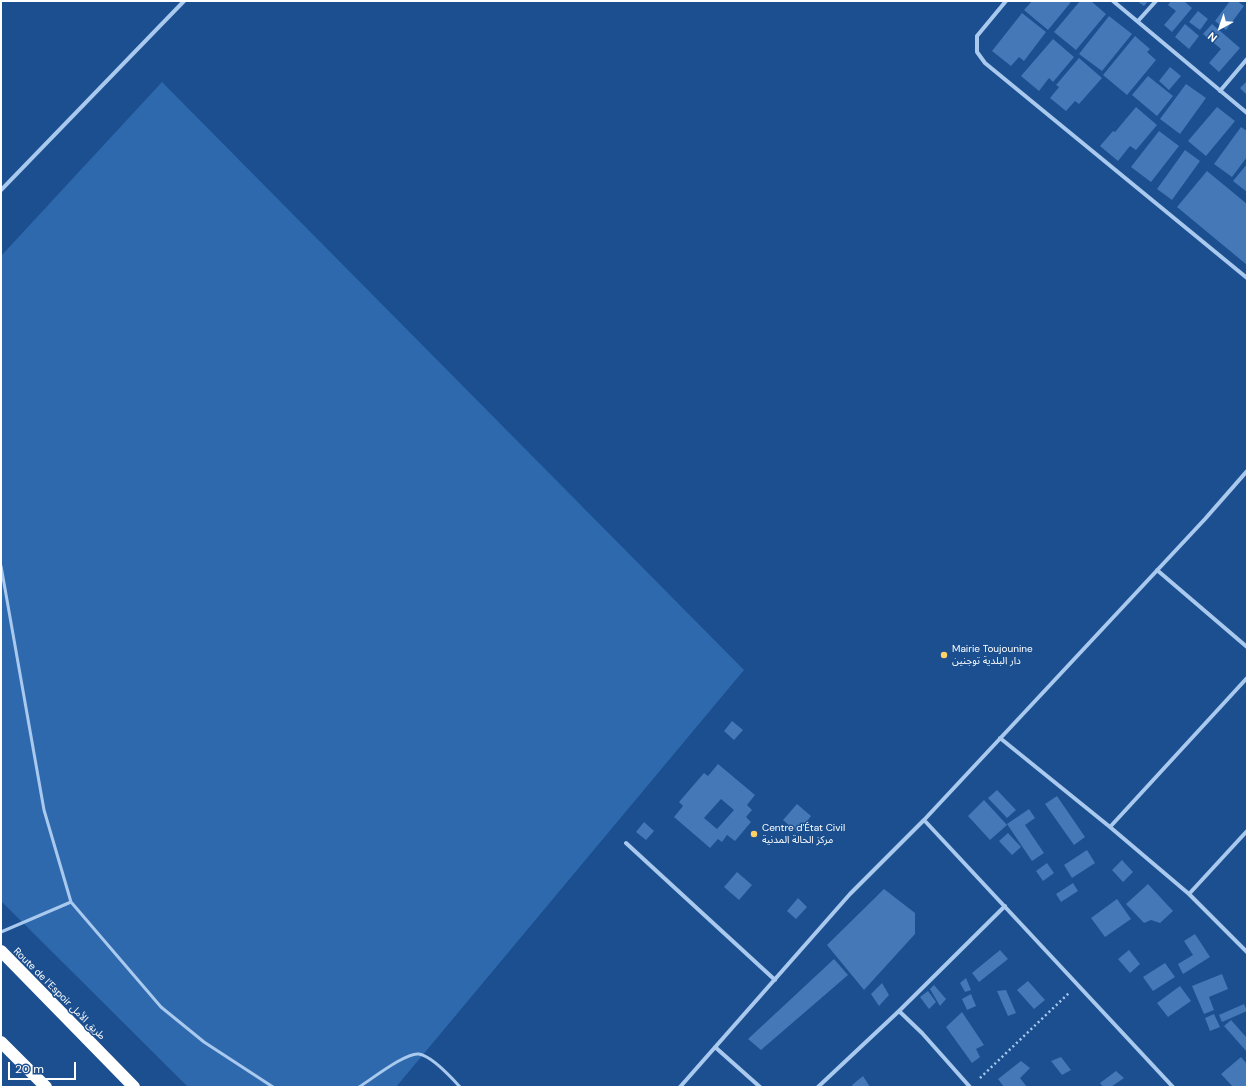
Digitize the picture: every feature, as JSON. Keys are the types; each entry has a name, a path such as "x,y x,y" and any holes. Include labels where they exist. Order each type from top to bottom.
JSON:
{"highway":[{"name":"Route de l’Espoir طريق الأمل","path":"1,952 134,1087"},
{"path":"1,1042 46,1087"}],"street":[{"path":"1,190 184,1"},
{"path":"1006,1 978,36 977,52 985,62 1247,278"},
{"path":"1113,1 1247,113"},
{"path":"1138,21 1156,1"},
{"path":"1220,91 1247,59"},
{"path":"680,1087 850,894 924,820 1247,471"},
{"path":"1157,570 1247,647"},
{"path":"1110,827 1247,678"},
{"path":"1000,738 1110,827 1189,894 1247,952"},
{"path":"924,820 1173,1087"},
{"path":"1189,894 1247,831"},
{"path":"626,843 775,980"},
{"path":"818,1087 899,1011 1005,906"},
{"path":"899,1011 922,1033 970,1087"},
{"path":"715,1047 760,1087"}],"lane":[{"path":"1,566 44,810 72,902 161,1007 204,1042 273,1087"},
{"path":"1,932 72,902"},
{"path":"359,1087 408,1056 420,1054 430,1058 460,1087"}],"path":[{"path":"977,1082 1078,984"}],"shaded area":[{"path":"162,82 744,670 396,1087 188,1087 1,901 1,256"}],"building":[{"path":"1032,1 1071,2 1048,30 1024,10"},
{"path":"1080,1 1091,1 1106,14 1076,50 1054,32"},
{"path":"1137,1 1148,1 1144,6"},
{"path":"1171,1 1184,1 1192,8 1172,32 1164,25 1176,11 1168,5"},
{"path":"1230,1 1237,1 1244,6 1226,30 1215,21"},
{"path":"1198,11 1208,19 1200,30 1189,22"},
{"path":"1022,13 1046,32 1024,61 1019,57 1011,66 992,51"},
{"path":"1109,16 1132,34 1102,71 1079,54"},
{"path":"1185,24 1199,36 1189,49 1175,37"},
{"path":"1212,24 1240,48 1219,72 1209,63 1221,49 1203,34"},
{"path":"1135,36 1150,49 1147,52 1156,60 1127,95 1103,75"},
{"path":"1053,39 1074,57 1053,82 1049,78 1039,91 1021,76"},
{"path":"1079,58 1102,78 1079,104 1075,101 1066,111 1050,98 1059,87 1056,85"},
{"path":"1170,67 1181,76 1169,90 1159,81"},
{"path":"1148,76 1173,96 1157,116 1132,95"},
{"path":"1247,81 1247,95 1240,88"},
{"path":"1186,84 1206,98 1180,134 1160,119"},
{"path":"1136,107 1157,125 1136,150 1130,146 1118,161 1100,146 1113,131 1115,132"},
{"path":"1217,107 1235,121 1206,156 1188,141"},
{"path":"1241,127 1247,131 1247,157 1232,177 1214,164"},
{"path":"1159,131 1179,146 1151,182 1131,167"},
{"path":"1185,150 1200,161 1172,200 1157,189"},
{"path":"1247,164 1247,192 1233,181"},
{"path":"1207,171 1247,204 1247,265 1177,207"},
{"path":"732,721 743,730 734,740 724,731"},
{"path":"718,764 755,795 747,805 752,810 746,817 751,822 735,841 727,835 722,842 718,839 710,848 674,817 683,806 679,802 704,773 708,776","holes":["721,799 734,810 717,829 704,818"]},
{"path":"997,790 1016,810 1007,818 988,798"},
{"path":"1057,796 1085,837 1074,845 1045,804"},
{"path":"984,800 1007,825 990,840 968,816"},
{"path":"797,804 811,816 798,833 783,820"},
{"path":"1029,809 1035,818 1025,825 1044,853 1032,861 1007,824"},
{"path":"644,822 654,831 646,840 636,832"},
{"path":"1008,833 1021,847 1012,855 999,841"},
{"path":"1087,850 1095,863 1072,878 1064,865"},
{"path":"1122,860 1133,872 1123,882 1112,870"},
{"path":"1047,863 1054,873 1043,881 1036,871"},
{"path":"737,872 752,885 739,900 724,887"},
{"path":"1073,883 1078,891 1061,902 1056,894"},
{"path":"1148,884 1173,911 1160,923 1151,920 1144,923 1126,904"},
{"path":"884,889 915,913 915,934 864,990 827,945"},
{"path":"798,898 807,907 796,919 787,911"},
{"path":"1117,899 1131,919 1105,937 1091,918"},
{"path":"1195,934 1210,957 1183,974 1178,964 1193,955 1184,941"},
{"path":"1000,950 1008,959 979,982 972,973"},
{"path":"1129,950 1140,964 1130,973 1118,959"},
{"path":"834,959 848,975 761,1050 748,1039"},
{"path":"1165,963 1175,977 1153,991 1143,977"},
{"path":"1222,974 1228,989 1209,997 1214,1010 1204,1014 1192,986"},
{"path":"966,978 971,990 965,992 960,983"},
{"path":"1028,981 1045,1000 1034,1009 1017,990"},
{"path":"882,983 889,995 879,1006 871,994"},
{"path":"934,985 946,999 940,1006 930,989"},
{"path":"1180,986 1191,1001 1168,1017 1157,1003"},
{"path":"1006,990 1016,1013 1008,1016 997,991"},
{"path":"928,991 936,1002 929,1009 920,997"},
{"path":"971,994 976,1006 967,1010 962,999"},
{"path":"1244,1004 1247,1011 1222,1022 1219,1015"},
{"path":"962,1012 984,1045 976,1049 980,1057 972,1063 946,1027"},
{"path":"1214,1014 1220,1027 1210,1031 1205,1018"},
{"path":"1231,1020 1247,1038 1247,1052 1224,1026"},
{"path":"1061,1057 1071,1070 1062,1075 1051,1061"},
{"path":"1241,1057 1247,1064 1247,1087 1233,1087 1221,1074"},
{"path":"1021,1061 1030,1068 1020,1078 1027,1087 1004,1087 998,1079"},
{"path":"1116,1071 1124,1078 1111,1087 1103,1087 1100,1083"},
{"path":"863,1076 870,1087 853,1087 852,1085"}],"place":[{"name":"Mairie Toujounine دار البلدية توجنين","path":"944,655"},
{"name":"Centre d'État Civil مركز الحالة المدنية","path":"754,834"}]}
